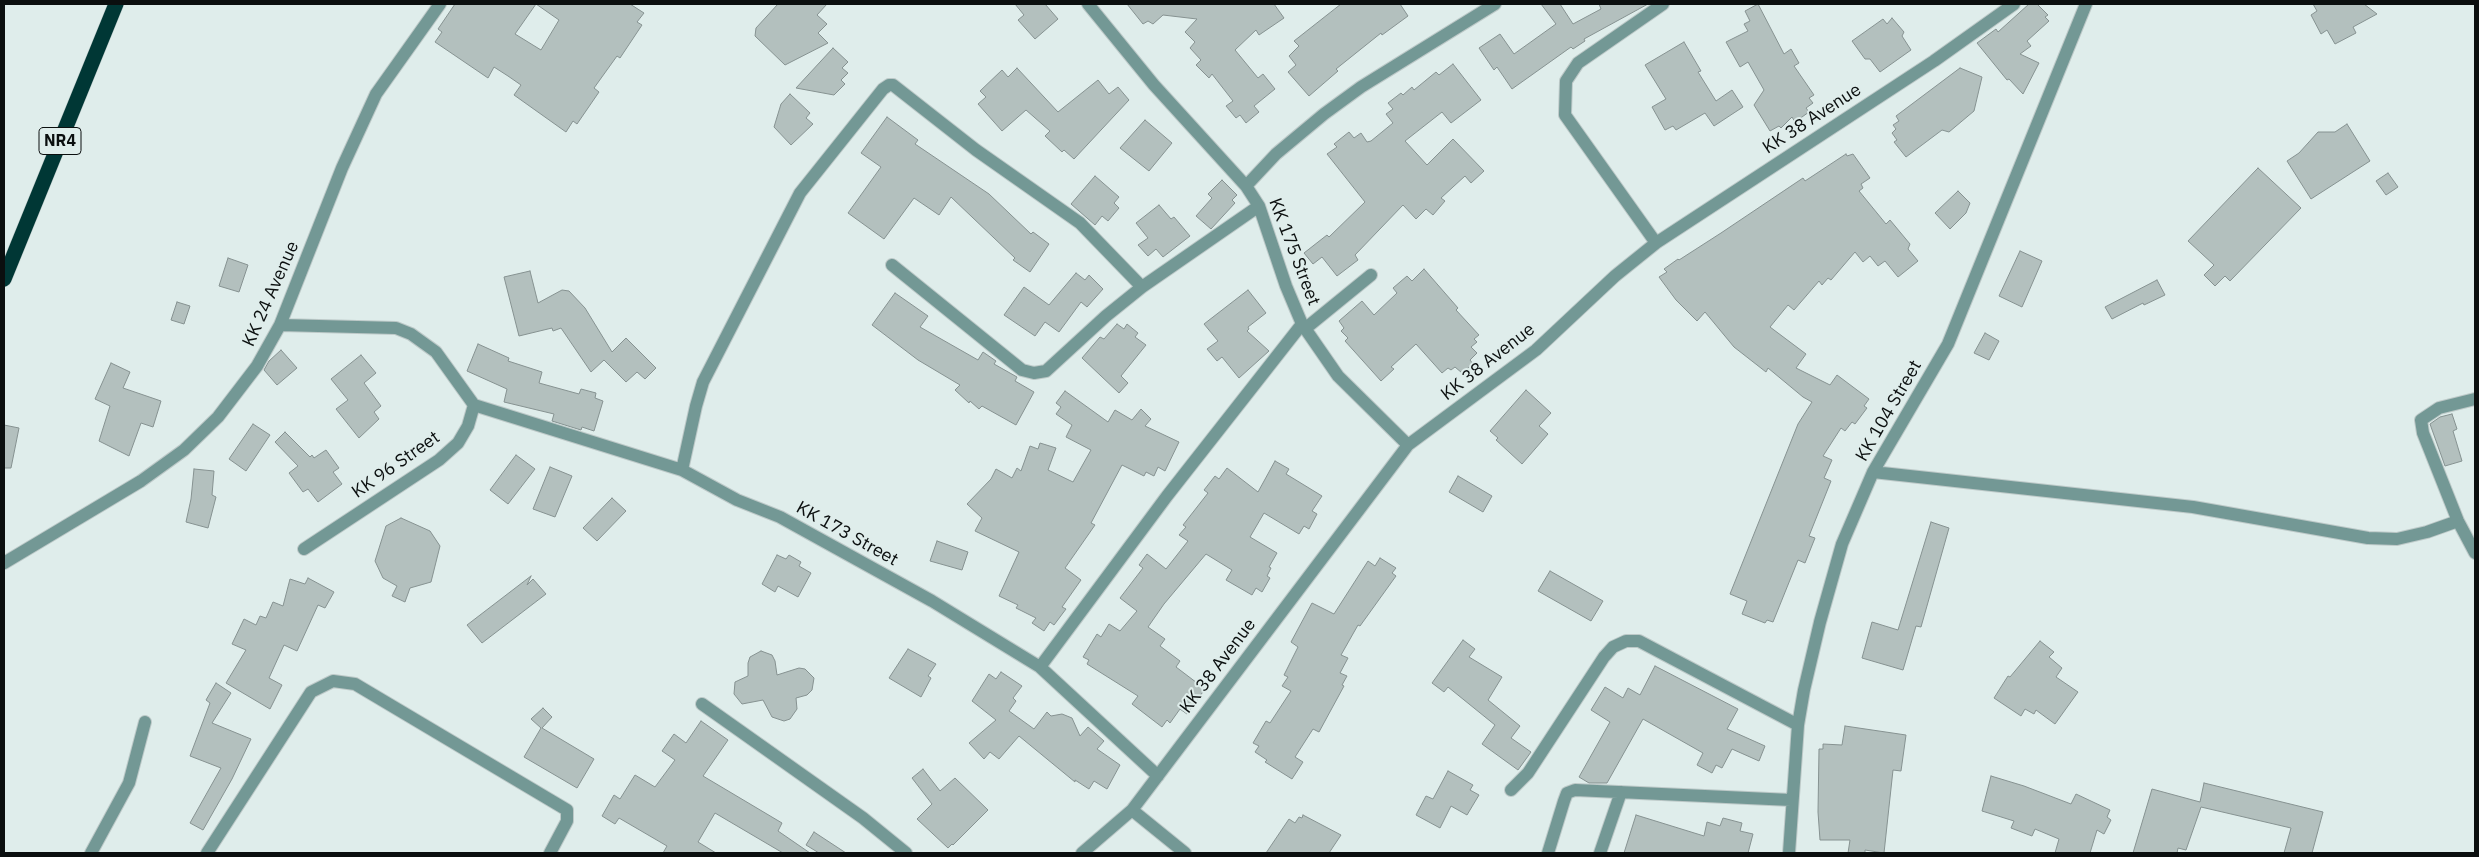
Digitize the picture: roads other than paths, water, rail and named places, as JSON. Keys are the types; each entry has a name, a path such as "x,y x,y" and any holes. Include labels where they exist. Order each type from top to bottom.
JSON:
{"highway":[{"name":"NR4","path":"4,279 116,4"}],"street":[{"name":"KK 24 Avenue","path":"4,563 141,481 184,450 218,417 235,396 257,366 280,325 342,168 376,94 440,4"},
{"name":"KK 175 Street","path":"1088,4 1154,85 1246,186 1259,206 1286,286 1304,326 1338,376 1408,445"},
{"path":"1246,186 1276,154 1324,114 1361,87 1495,4"},
{"path":"1656,243 1565,115 1566,81 1578,63 1663,4"},
{"name":"KK 38 Avenue","path":"1082,853 1132,810 1408,445 1536,350 1615,276 1656,243 1934,60 2014,4"},
{"name":"KK 104 Street","path":"1788,853 1798,725 1804,690 1820,622 1842,544 1873,472 1948,344 2086,4"},
{"path":"682,470 703,382 800,193 883,89 889,85 893,86 976,150 1080,223 1142,287"},
{"path":"892,265 1022,370 1034,373 1046,371 1106,316 1142,287 1259,206"},
{"path":"1040,667 1167,496 1304,326 1371,275"},
{"path":"280,325 396,328 411,334 436,352 474,405"},
{"path":"2475,399 2439,408 2422,420 2423,433 2458,521 2475,553"},
{"name":"KK 173 Street","path":"474,405 682,470 736,500 780,517 932,601 1040,667 1158,776"},
{"name":"KK 96 Street","path":"304,549 439,460 458,443 468,426 474,405"},
{"path":"1873,472 2193,507 2368,538 2397,539 2427,532 2458,521"},
{"path":"1512,790 1528,773 1604,657 1613,647 1626,641 1639,641 1798,725"},
{"path":"207,853 311,692 333,681 355,684 567,810 567,821 550,853"},
{"path":"702,704 863,818 906,853"},
{"path":"91,853 129,783 145,722"},
{"path":"1548,853 1567,793 1575,790 1792,800"},
{"path":"1600,853 1621,792"},
{"path":"1132,810 1185,853"}]}
